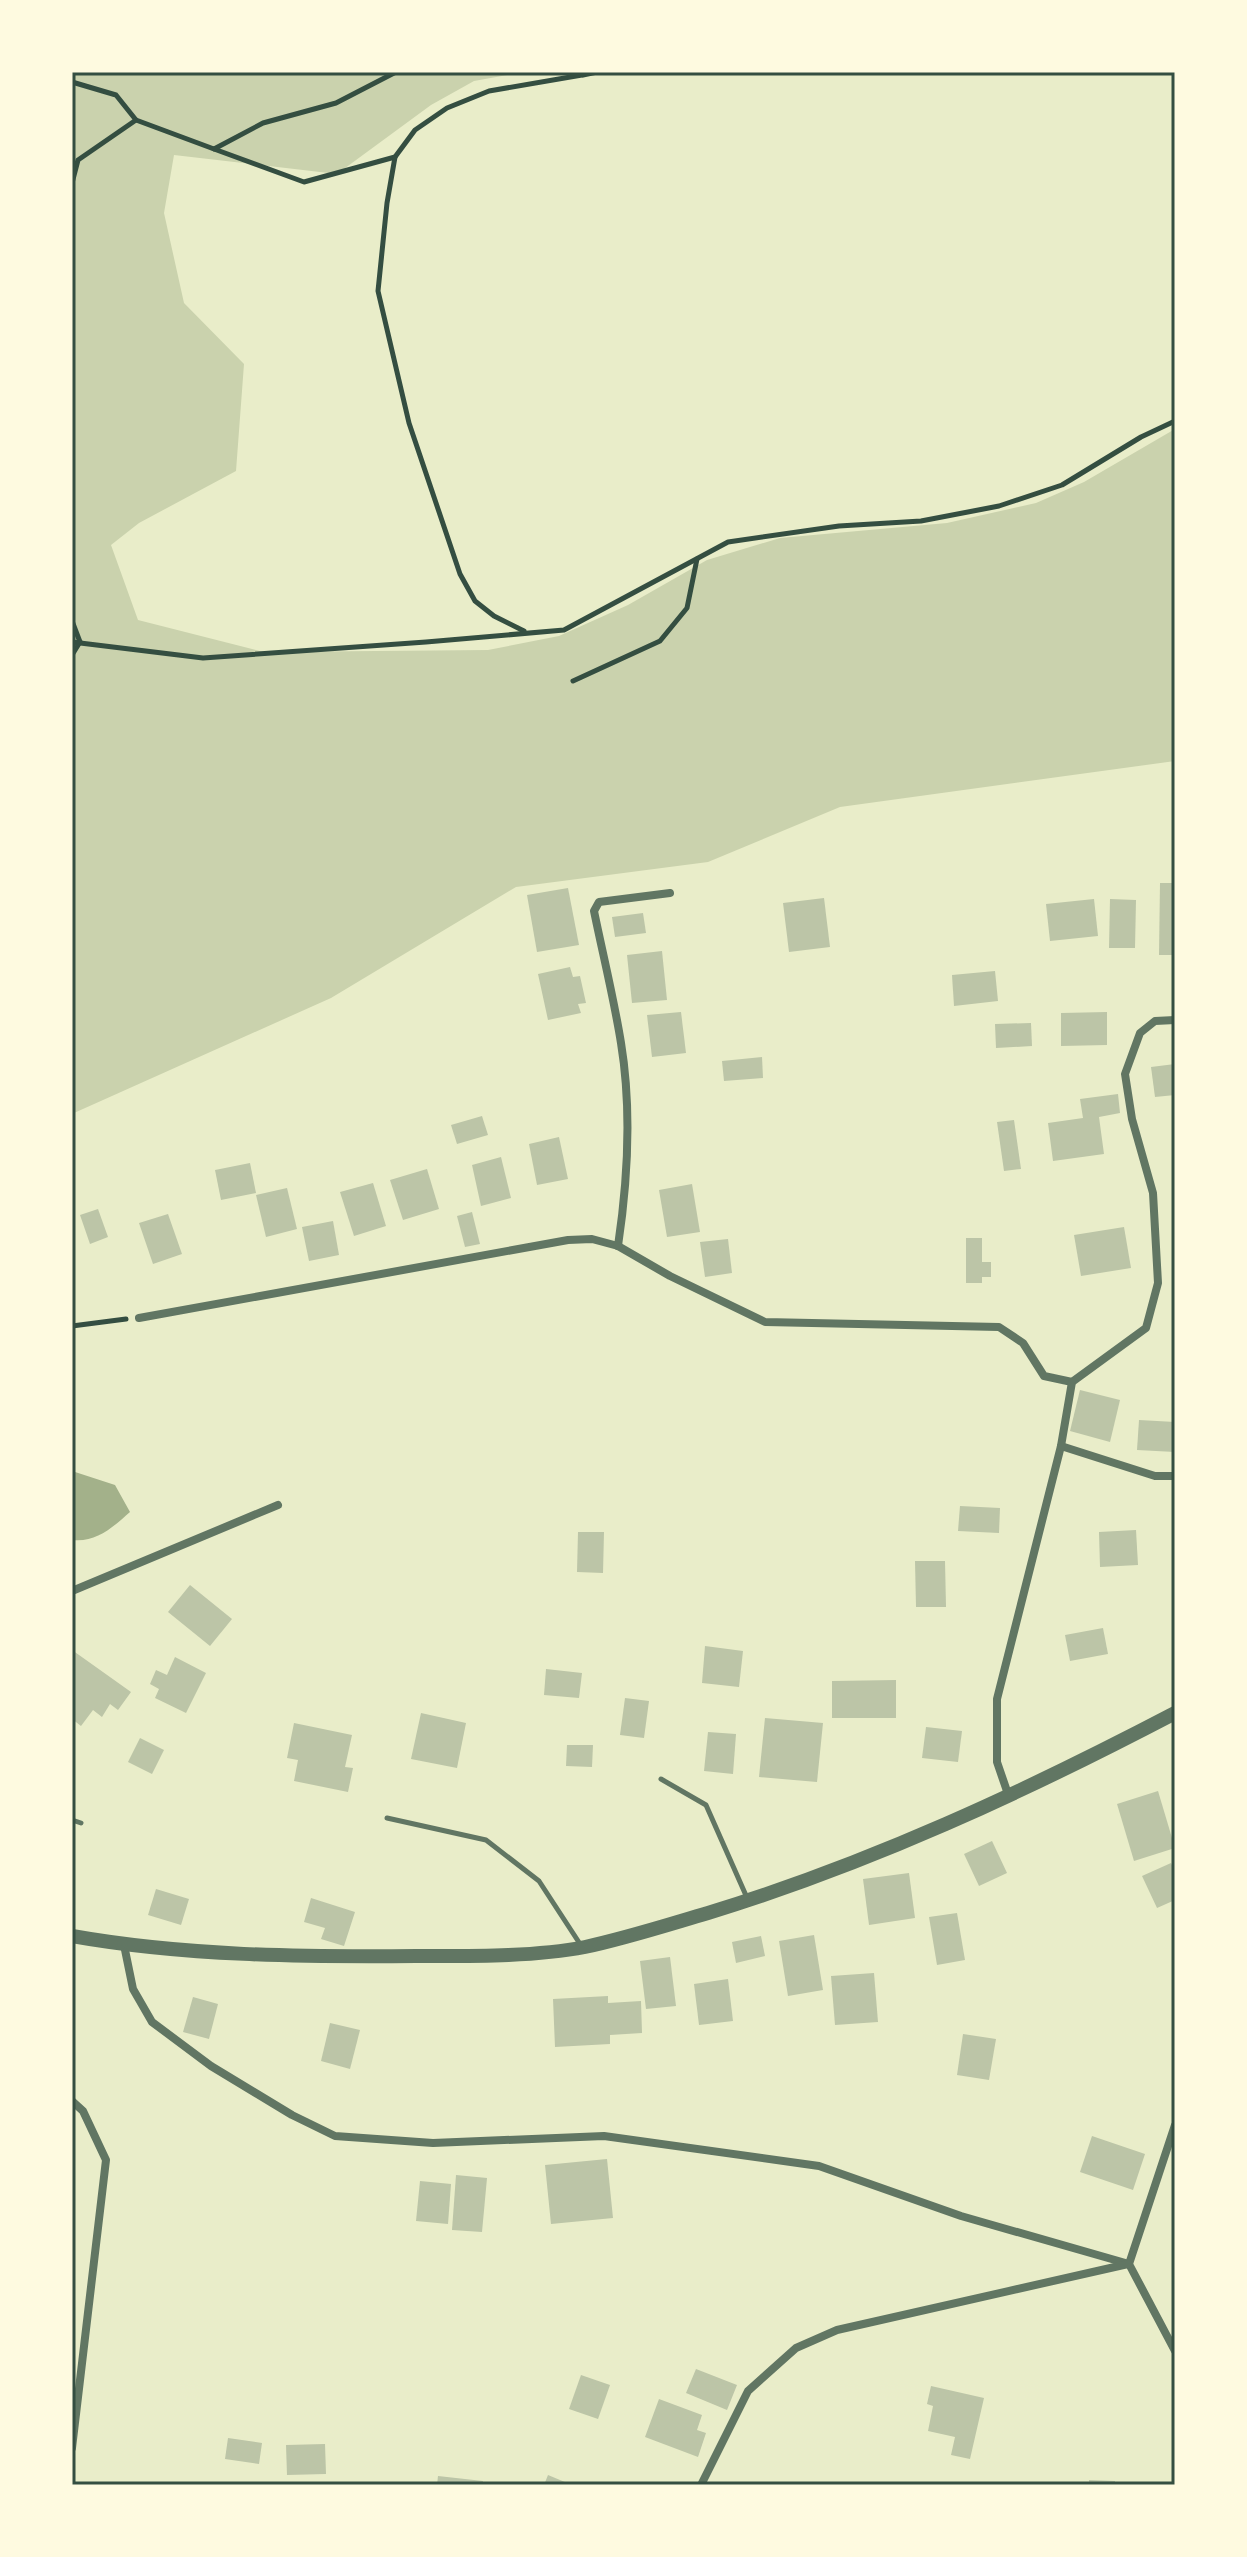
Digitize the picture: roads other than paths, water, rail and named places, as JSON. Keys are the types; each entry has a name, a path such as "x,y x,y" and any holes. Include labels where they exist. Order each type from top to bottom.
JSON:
{"street":[{"path":"618,1246 627,1157 626,1102 621,1045 594,911 599,902 670,893"},
{"path":"1009,1797 997,1762 997,1699 1061,1446 1072,1382 1146,1328 1158,1283 1153,1193 1132,1119 1125,1074 1140,1033 1155,1021 1175,1020"},
{"path":"139,1318 568,1240 592,1239 618,1246 670,1276 765,1322 999,1327 1023,1343 1044,1376 1072,1382"},
{"path":"1061,1446 1155,1476 1175,1476"},
{"path":"72,1591 278,1505"},
{"path":"72,1936 124,1945 316,1957 486,1955 583,1947 643,1933 860,1861 1009,1797 1175,1713"},
{"path":"124,1945 133,1989 152,2022 211,2066 292,2115 335,2136 433,2143 604,2136 819,2166 961,2216 1129,2264"},
{"path":"72,2101 83,2111 106,2160 72,2448"},
{"path":"1175,2125 1129,2264 1175,2351"},
{"path":"701,2485 748,2391 796,2348 837,2330 1129,2264"}],"lane":[{"path":"661,1779 706,1805 748,1900"},
{"path":"387,1818 486,1840 539,1881 583,1947"},
{"path":"72,1820 81,1823"}]}
